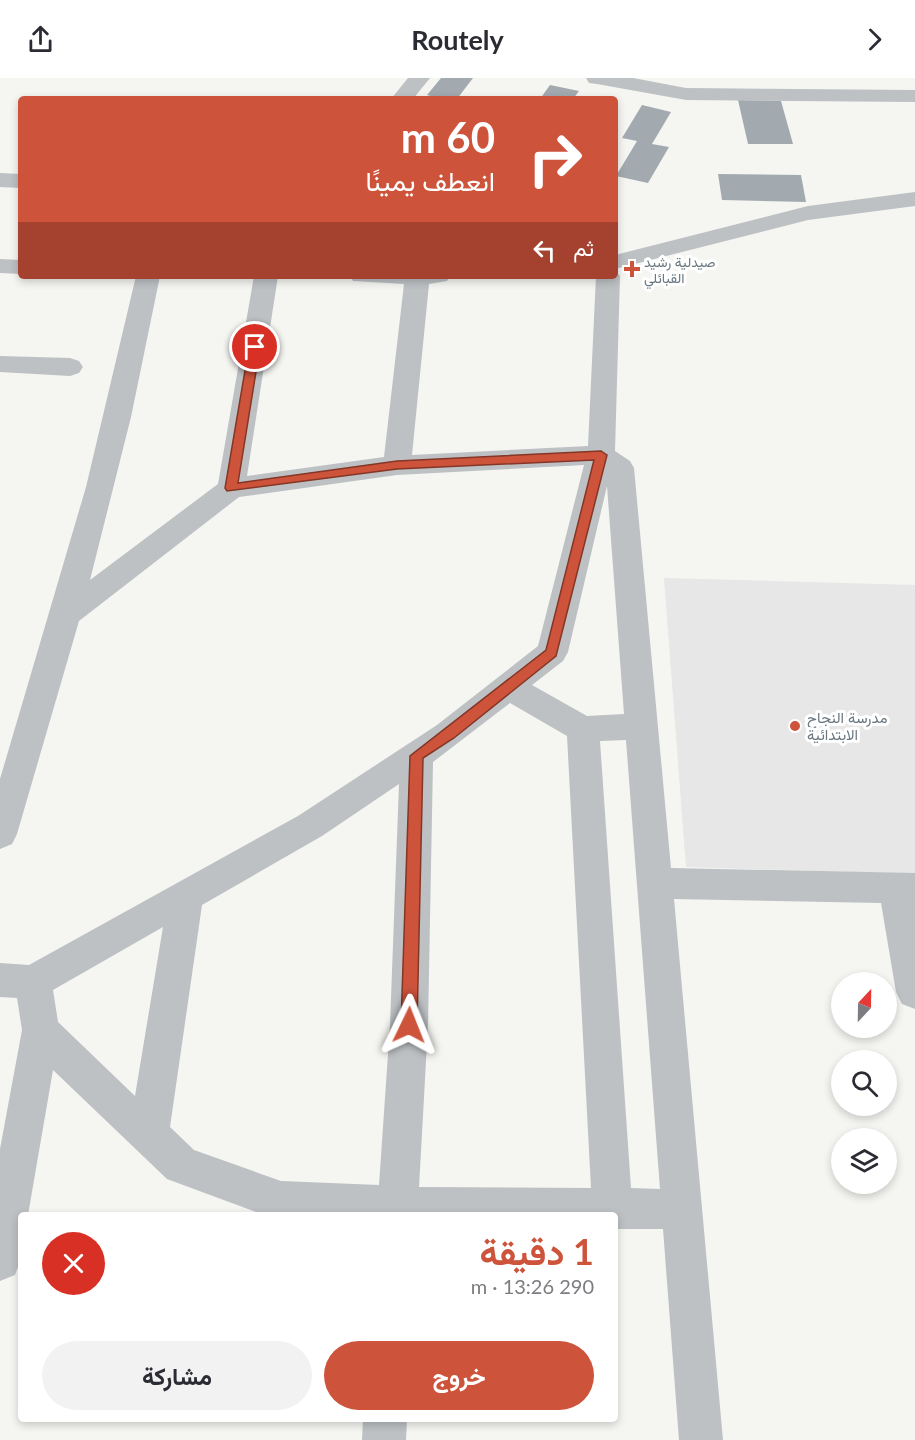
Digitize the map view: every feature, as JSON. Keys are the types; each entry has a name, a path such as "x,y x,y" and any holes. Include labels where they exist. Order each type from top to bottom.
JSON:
{"street":[{"path":"404,96 419,78"},
{"path":"597,78 686,94 915,96"},
{"path":"0,180 18,181"},
{"path":"618,261 808,213 915,199"},
{"path":"0,266 18,267"},
{"path":"0,834 67,614 126,382 147,279"},
{"path":"231,488 266,279"},
{"path":"397,465 428,279"},
{"path":"608,279 601,455 552,652 449,734 310,826 186,895 16,981 41,1030 68,1059 181,1165 281,1202 398,1211 681,1209"},
{"path":"0,364 70,367"},
{"path":"67,614 231,488 397,465 601,455 620,468 701,1440"},
{"path":"508,687 583,729 642,726"},
{"path":"583,729 612,1209"},
{"path":"398,1211 409,1025 417,756"},
{"path":"655,883 905,888 915,992"},
{"path":"149,1134 186,895"},
{"path":"0,1260 41,1030"},
{"path":"384,1440 385,1422"}],"shaded area":[{"name":"مدرسة النجاح الابتدائية","path":"664,578 915,585 915,874 686,867"}],"building":[{"path":"441,78 473,78 459,96 427,95"},
{"path":"550,85 579,91 575,96 542,96"},
{"path":"738,100 781,101 793,144 748,144"},
{"path":"642,105 671,112 652,144 669,147 648,183 618,176 637,141 622,138"},
{"path":"718,174 801,175 806,202 722,200"}],"place":[{"name":"صيدلية رشيد القبائلي","path":"632,269"},
{"name":"مدرسة النجاح الابتدائية","path":"795,726"}],"route":[{"path":"255,347 231,488 397,465 601,455 552,652 449,734 417,756 409,1025"}]}
